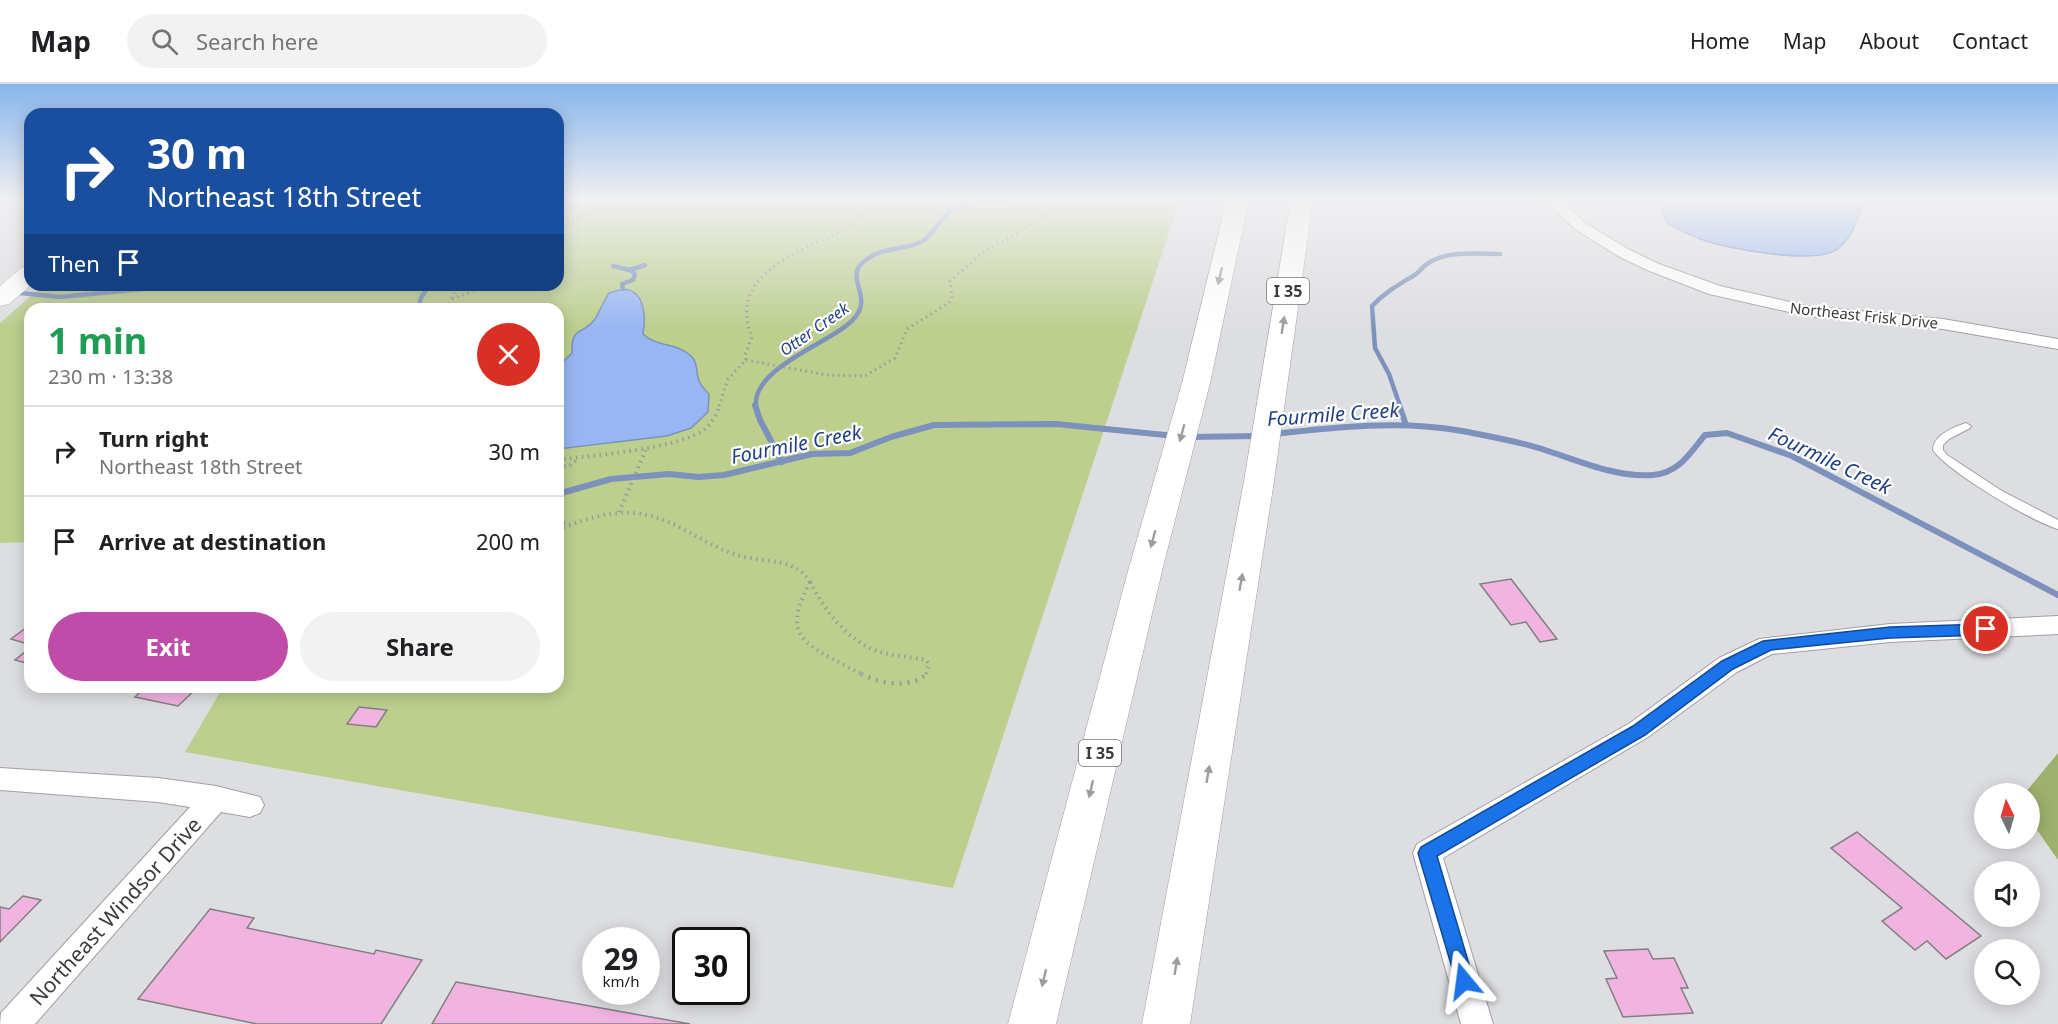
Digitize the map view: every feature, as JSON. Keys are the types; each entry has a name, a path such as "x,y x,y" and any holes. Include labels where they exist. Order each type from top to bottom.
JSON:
{"main road":[{"name":"I 35","path":"1032,1024 1120,665 1196,383 1228,243"},
{"name":"I 35","path":"1166,1024 1259,481 1295,243"},
{"path":"0,299 24,278"}],"street":[{"name":"Northeast Frisk Drive","path":"1608,243 1653,267 1715,290 1807,311 1943,324 2058,344"},
{"path":"1477,1024 1427,853 1639,730 1728,665 1768,645 1890,633 2058,625"},
{"path":"0,779 158,790 250,805"},
{"name":"Northeast Windsor Drive","path":"13,1024 216,798"}],"lane":[{"path":"1966,426 1945,437 1938,444 1938,450 1944,457 1998,494 2058,525"}],"path":[{"path":"564,459 647,448 681,440 706,428 720,409 728,379 746,360 745,355 752,338 746,322 746,308 762,274 777,262 815,243"},
{"path":"746,360 853,377 866,376 889,364 899,351 907,329 949,303 952,298 950,281 987,249 1000,243"},
{"path":"450,303 455,291"},
{"path":"452,299 473,291"},
{"path":"619,512 647,448"},
{"path":"564,466 584,457"},
{"path":"564,527 619,512 637,513 657,519 741,556 794,565 803,570 810,582 824,609 842,625 854,640 880,652 926,660 929,664 927,675 908,684 877,681 850,669 808,645 800,635 798,609 810,582"},
{"path":"564,523 571,524"}],"green space":[{"path":"564,243 1166,243 953,888 185,752 219,693 564,693 564,303 24,303 24,542 0,543 0,323 36,291 564,291"},
{"path":"2058,753 2058,860 2040,834 2040,783 2033,783"}],"water":[{"path":"1714,243 1844,243 1829,253 1813,256 1774,254"},
{"path":"623,289 636,294 644,313 643,334 654,341 686,352 693,359 700,383 709,394 708,412 691,428 667,436 564,448 564,361 572,353 573,338 595,319 609,293"}],"building":[{"path":"1511,579 1557,639 1540,642 1526,622 1511,625 1480,584"},
{"path":"24,629 24,643 11,639"},
{"path":"24,653 24,662 15,660"},
{"path":"139,693 192,693 178,706 135,697"},
{"path":"359,707 387,710 376,727 347,724"},
{"path":"1857,832 1981,936 1946,959 1927,941 1915,950 1882,921 1902,908 1831,848"},
{"path":"23,896 41,900 0,942 0,907 9,909"},
{"path":"210,909 254,918 247,928 374,954 376,950 422,960 381,1024 257,1024 138,999"},
{"path":"1648,949 1653,959 1674,958 1688,988 1681,988 1693,1013 1623,1017 1606,979 1617,978 1604,951"},
{"path":"456,982 690,1024 432,1024"}],"waterway":[{"name":"Otter Creek","path":"756,406 758,393 765,381 777,370 836,333 857,315 861,306 857,282 859,266 880,252 918,243"},
{"path":"1400,406 1389,374 1375,348 1372,306 1386,293 1435,260 1462,254 1500,254"},
{"path":"630,270 645,265"},
{"path":"613,266 630,270"},
{"path":"623,289 622,284 633,280 635,274 630,270"},
{"name":"Fourmile Creek","path":"0,291 60,297 122,291"},
{"name":"Fourmile Creek","path":"420,303 425,291"},
{"name":"Otter Creek","path":"755,405 760,420 782,461"},
{"path":"1399,405 1406,425"},
{"name":"Fourmile Creek","path":"782,461 812,454 850,453 891,437 934,425 1056,424 1175,436"},
{"name":"Fourmile Creek","path":"1275,434 1392,425 1439,428 1513,441 1611,471 1653,475 1677,466 1705,435 1727,433 1792,456 2058,595"},
{"name":"Fourmile Creek","path":"1188,437 1259,436"},
{"name":"Fourmile Creek","path":"564,492 611,479 669,474 698,477 724,475 782,461"}],"route":[{"path":"1464,981 1427,853 1639,730 1728,665 1768,645 1890,633 1986,629"}]}
